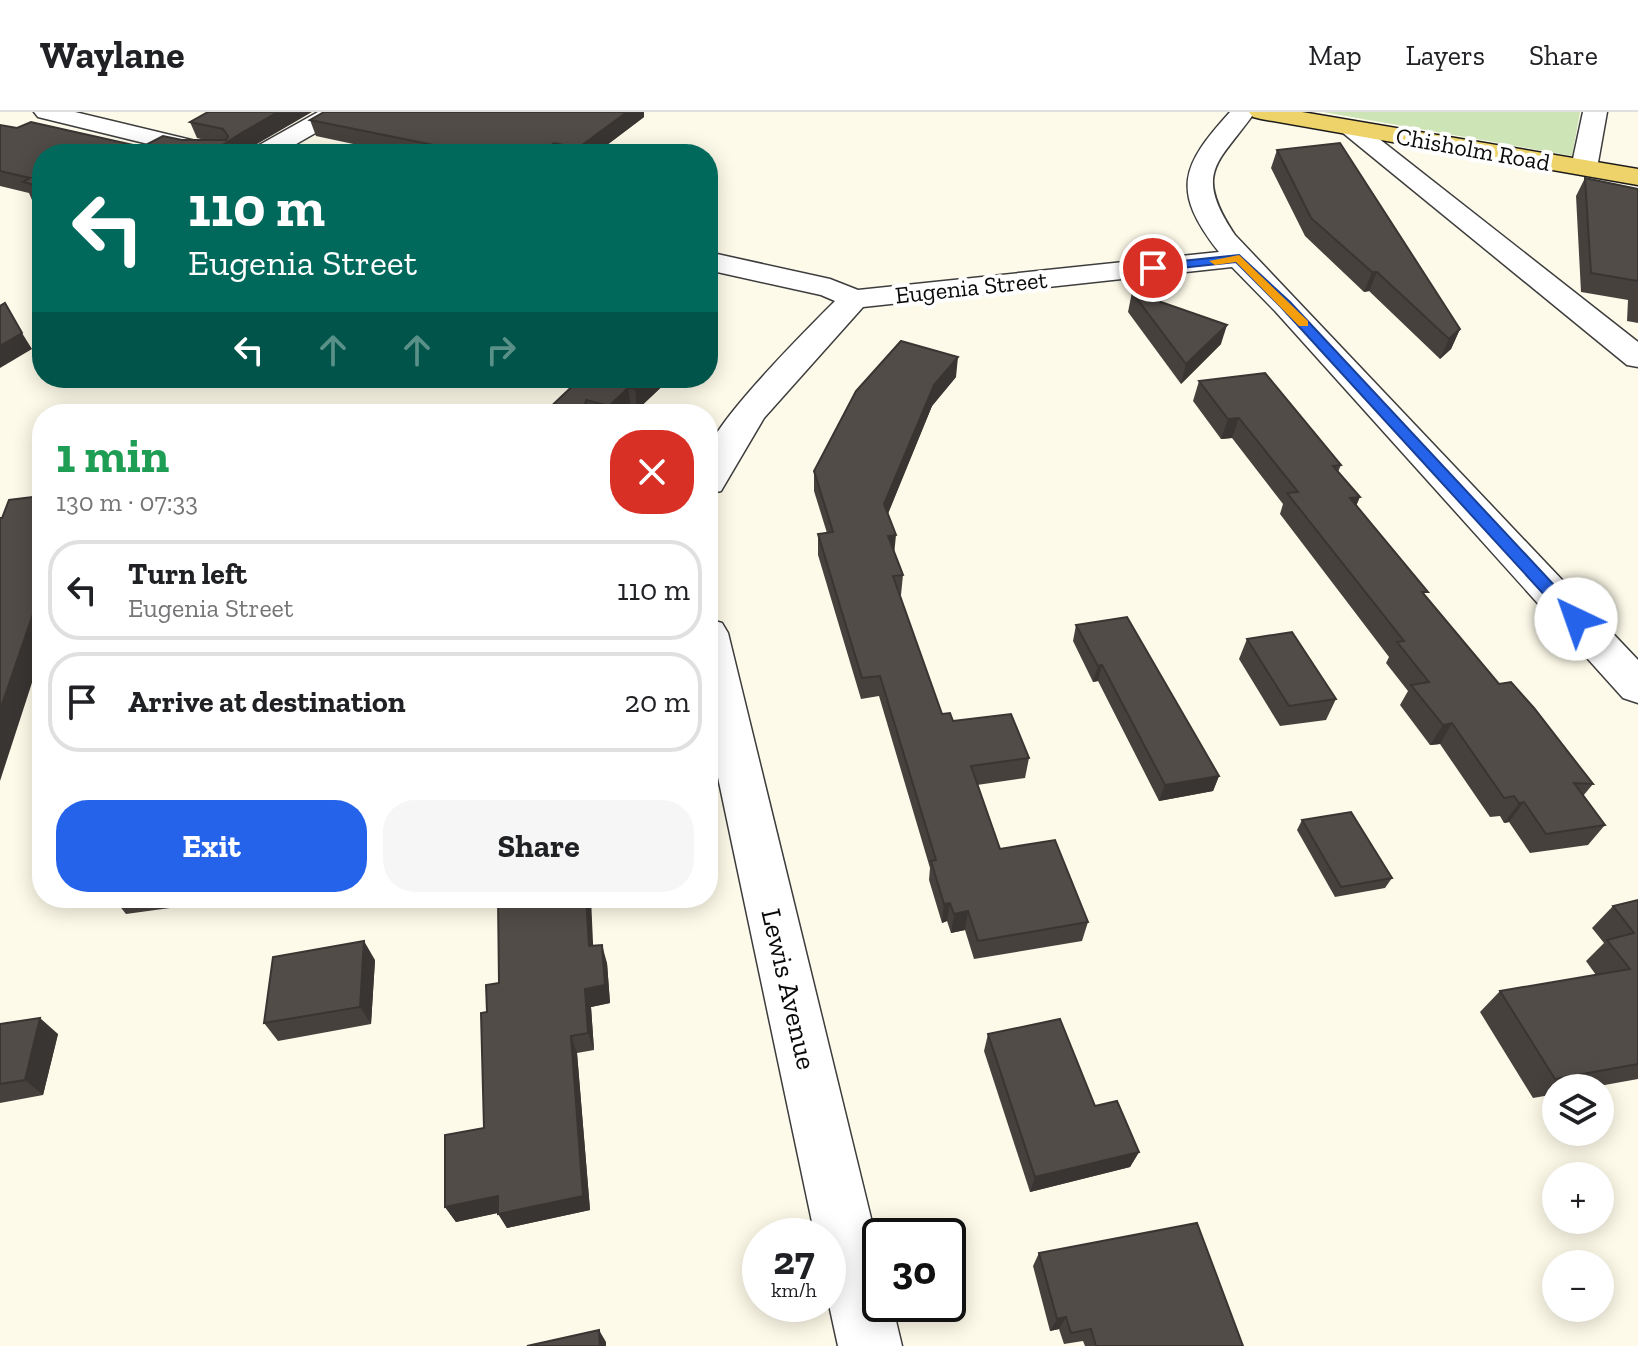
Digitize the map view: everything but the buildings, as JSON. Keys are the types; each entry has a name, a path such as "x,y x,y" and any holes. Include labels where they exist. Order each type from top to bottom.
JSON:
{"main road":[{"name":"Chisholm Road","path":"1261,112 1638,177"}],"street":[{"path":"46,112 179,144"},
{"path":"279,144 335,112"},
{"path":"1243,112 1204,161 1200,192 1206,210 1239,258 1286,305 1638,687"},
{"path":"1584,168 1595,112"},
{"path":"1351,128 1638,358"},
{"name":"Eugenia Street","path":"718,263 830,288 854,299 1239,258"},
{"path":"718,459 810,345 854,299"},
{"name":"Lewis Avenue","path":"718,677 870,1346"}],"green space":[{"path":"1323,112 1580,112 1572,156"}],"slow traffic":[{"path":"1215,261 1239,258 1303,324"}],"route":[{"path":"1153,268 1239,258 1576,619"}]}
